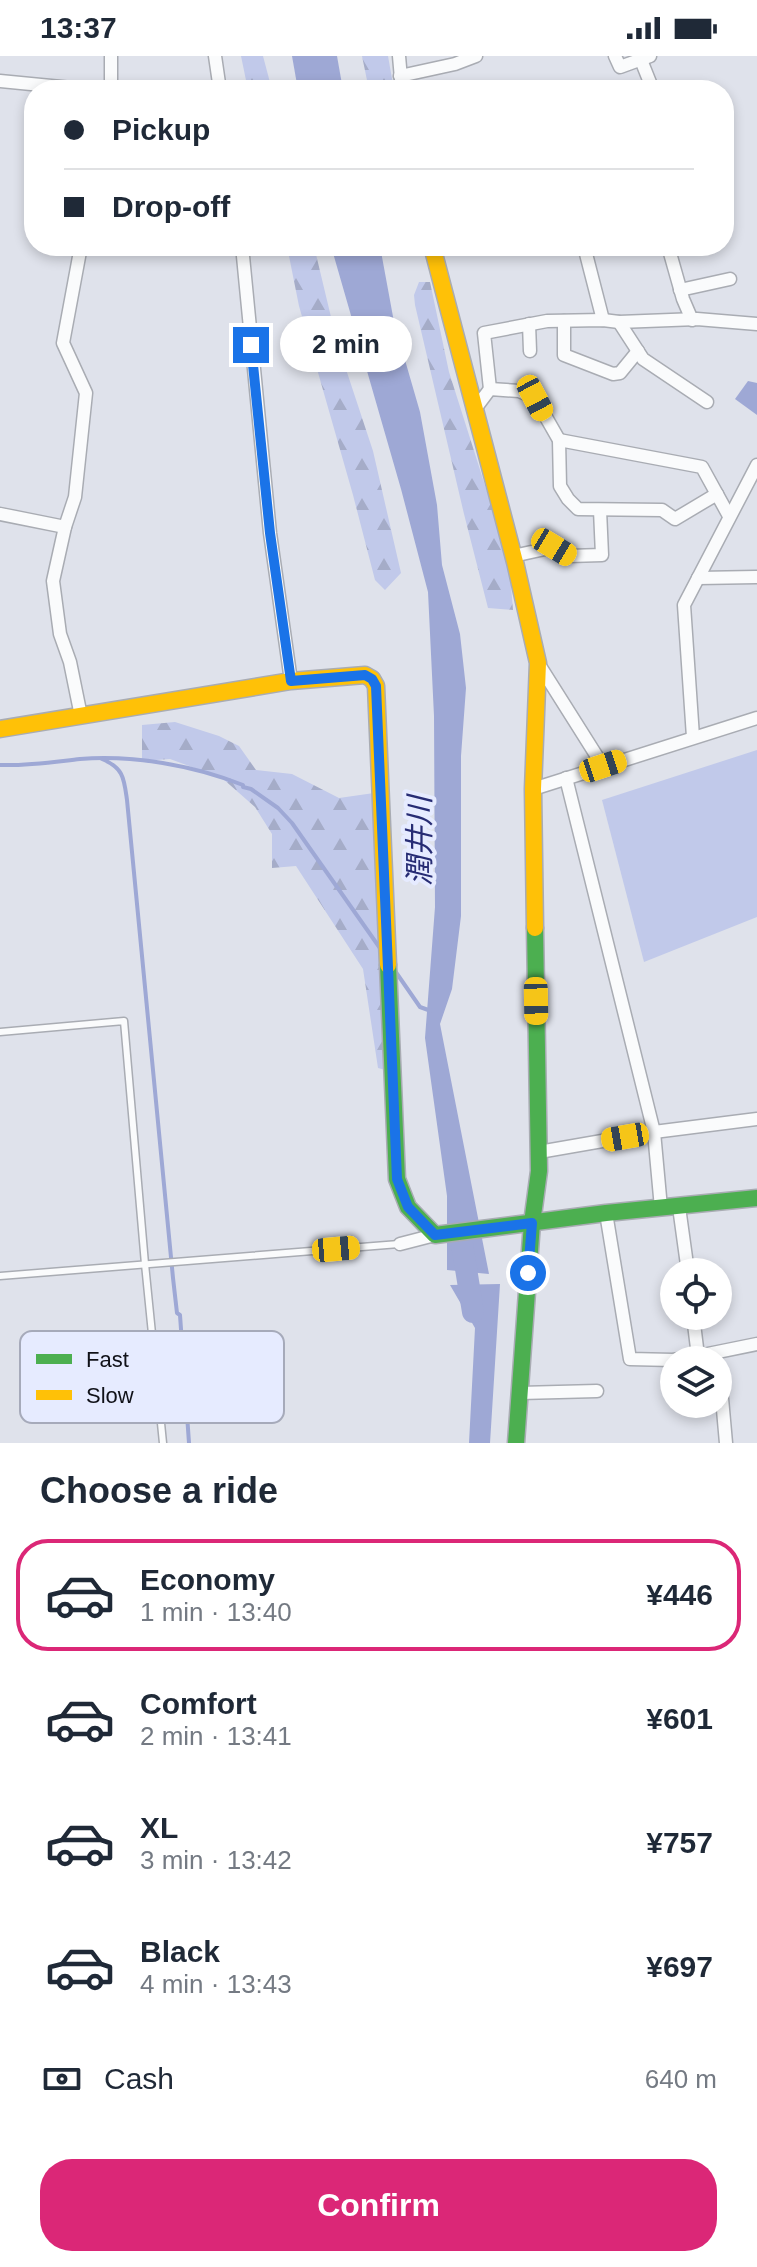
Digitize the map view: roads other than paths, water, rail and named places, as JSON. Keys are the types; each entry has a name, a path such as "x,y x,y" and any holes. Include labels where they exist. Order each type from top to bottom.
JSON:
{"street":[{"path":"111,56 111,80"},
{"path":"215,56 219,80"},
{"path":"399,56 401,80"},
{"path":"400,76 476,56"},
{"path":"615,56 620,67 646,58 651,80"},
{"path":"0,81 24,83"},
{"path":"79,256 63,343 86,393 75,497 53,581 60,634 70,662 81,716"},
{"path":"243,256 270,533 291,681"},
{"path":"435,256 538,663 533,789 539,1171 532,1223 516,1443"},
{"path":"587,256 603,320"},
{"path":"671,256 692,320"},
{"path":"680,290 730,279"},
{"path":"475,409 490,389 484,333 564,321 692,320 757,324"},
{"path":"564,321 564,355 613,374 620,373 638,351"},
{"path":"619,322 643,359 707,402"},
{"path":"529,324 530,351"},
{"path":"490,389 519,391 535,398 559,440 560,486 578,509 662,510 675,519 717,494"},
{"path":"559,440 702,467 729,516"},
{"path":"693,737 684,605 757,465"},
{"path":"513,556 554,547 569,556 602,555 600,510"},
{"path":"0,514 65,527"},
{"path":"698,578 756,577"},
{"path":"538,663 603,766"},
{"path":"0,729 291,681 365,675 372,679 376,686 397,1179 408,1207 435,1235"},
{"path":"533,789 757,718"},
{"path":"566,778 654,1132 661,1208"},
{"path":"539,1152 654,1132 757,1119"},
{"path":"405,1242 435,1235 606,1213 755,1203"},
{"path":"679,1207 686,1258"},
{"path":"606,1213 630,1359 660,1360"},
{"path":"732,1350 757,1344"},
{"path":"520,1393 597,1391"},
{"path":"724,1418 726,1443"}],"lane":[{"path":"0,1032 124,1021 152,1331"},
{"path":"0,1276 405,1242"},
{"path":"161,1423 163,1443"}],"waterway":[{"path":"0,765 100,758 142,760 204,772 243,785 278,808 292,823 382,951"},
{"path":"102,759 119,770 127,800 173,1278 181,1331"},
{"path":"393,968 420,1007 431,1011"},
{"name":"潤井川","path":"462,1244 473,1312"},
{"path":"188,1423 189,1443"}]}
